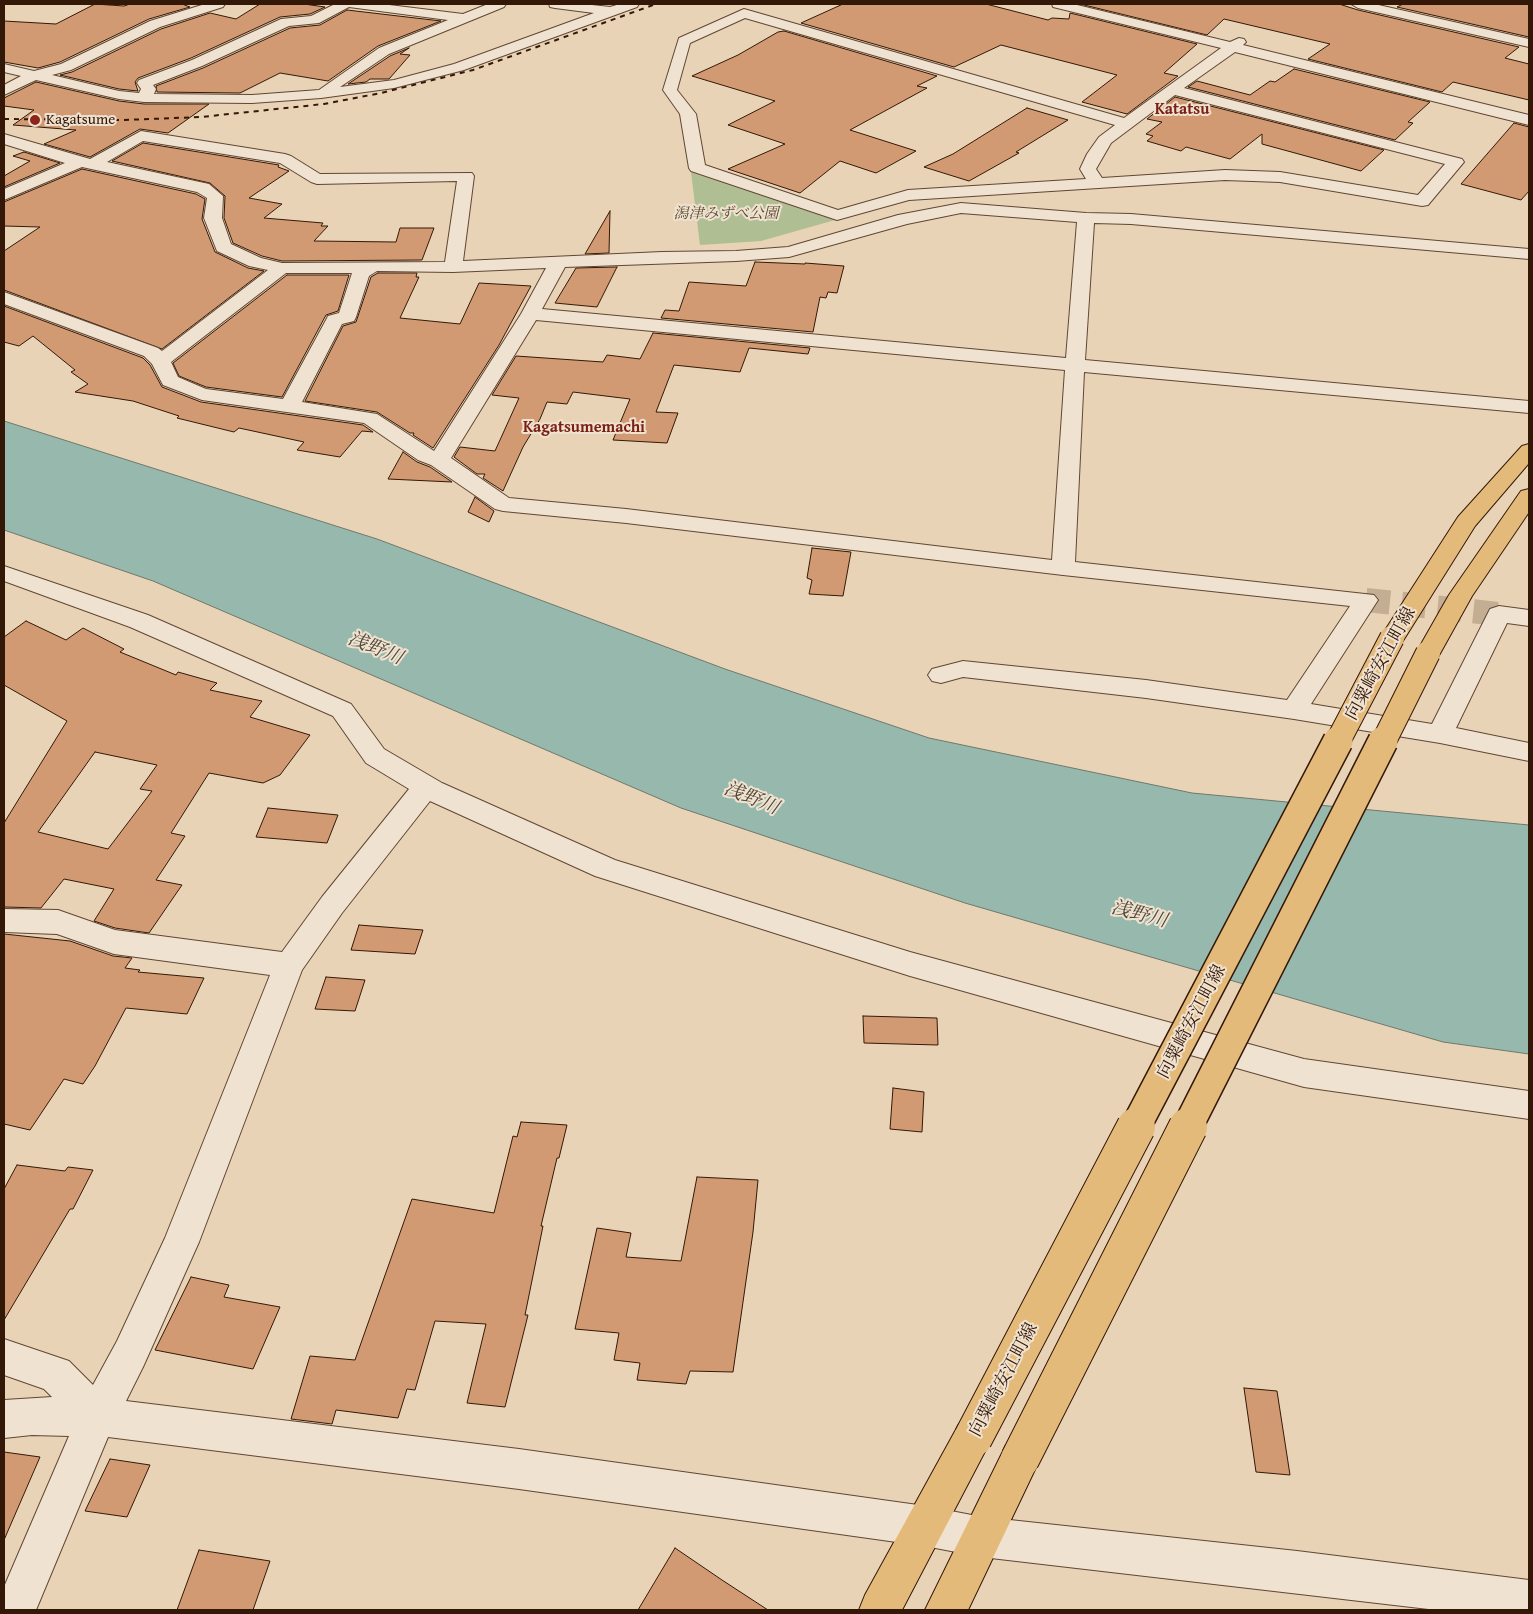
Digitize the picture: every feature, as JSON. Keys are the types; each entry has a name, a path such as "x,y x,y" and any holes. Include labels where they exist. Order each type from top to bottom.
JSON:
{"main road":[{"name":"向粟崎安江町線","path":"880,1610 974,1438 1392,638 1466,522 1529,450"},
{"name":"向粟崎安江町線","path":"946,1610 1020,1459 1428,653 1461,595 1529,496"}],"street":[{"path":"4,91 35,75 66,67 155,24 218,4"},
{"path":"144,98 149,89 144,83 197,63 286,22 314,20 345,4"},
{"path":"352,4 463,18"},
{"path":"321,94 384,50 499,4"},
{"path":"556,4 612,11"},
{"path":"4,68 119,95 144,98 252,99 321,94 394,84 458,67 632,4"},
{"path":"1058,4 1529,111"},
{"path":"1086,4 1236,45 1529,120"},
{"path":"1358,4 1529,43"},
{"path":"1126,122 744,14 684,41 670,90 688,114 697,168 837,215 908,195 1225,175 1280,177 1422,202 1456,162 1173,90"},
{"path":"1096,182 1088,169 1095,154 1105,140 1126,122 1236,45"},
{"path":"4,195 86,163 142,136 285,159 317,179 466,176 453,267"},
{"path":"4,139 86,163 203,188 215,196 213,218 223,247 255,262 282,268 453,267 559,261 736,256 789,252 904,219 961,208 1086,218 1130,219 1529,254"},
{"path":"1063,568 1074,364 1086,218"},
{"path":"439,460 530,314 559,261"},
{"path":"289,407 335,320 347,317 362,273 374,266"},
{"path":"161,361 282,268"},
{"path":"4,298 151,352 161,361 170,381 202,394 370,418 426,455 439,460 503,504 626,516 1063,568 1366,600 1294,710"},
{"path":"530,314 1529,407"},
{"path":"4,574 139,622 342,710 374,756 426,787 605,868 910,964 1304,1073 1529,1105"},
{"path":"1440,734 1500,614 1529,618"},
{"path":"941,675 963,669 1146,689 1294,710 1440,734 1529,752"},
{"path":"15,1610 97,1417 130,1354 181,1242 289,964 332,905 426,787"},
{"path":"4,920 58,922 114,942 289,964"},
{"path":"4,1357 56,1374 97,1417"},
{"path":"4,1419 32,1416 97,1417 518,1469 925,1526 982,1537 1307,1573 1529,1601"}],"green space":[{"name":"潟津みずべ公園","path":"691,172 835,220 761,241 700,245"}],"water":[{"name":"浅野川","path":"4,421 377,539 725,669 929,738 1192,793 1529,825 1529,1054 1443,1042 965,903 681,808 153,581 4,530"}],"building":[{"path":"95,4 124,6 130,4 182,4 190,7 149,19 60,62 38,68 4,62 4,21 56,24"},
{"path":"260,4 304,4 325,7 310,14 280,17 191,58 138,78 135,82 138,91 119,89 60,75 72,72 161,29 210,13 236,19"},
{"path":"843,4 986,4 1048,20 1052,18 1069,19 1070,13 1197,44 1164,73 1178,76 1127,114 1082,102 1117,75 1001,45 954,67 801,23"},
{"path":"1080,4 1339,4 1519,47 1505,58 1529,64 1529,100 1453,82 1442,92 1308,59 1330,44 1224,19 1207,35"},
{"path":"1403,4 1529,4 1529,37 1397,7"},
{"path":"347,10 441,21 378,46 328,81 280,73 240,93 157,92 156,86 203,68 290,28 320,25"},
{"path":"784,31 937,76 917,86 927,88 850,130 916,151 876,173 840,161 800,193 728,169 785,144 728,125 775,101 692,76 738,55 778,32"},
{"path":"409,48 400,54 410,55 389,79 370,79 366,82 348,84 390,56"},
{"path":"1294,69 1430,102 1408,122 1413,123 1395,140 1188,87 1197,81 1250,95 1270,81 1275,82"},
{"path":"36,82 119,101 144,104 209,104 168,133 140,129 90,157 44,144 76,130 13,125 34,110 4,106 4,98"},
{"path":"1175,97 1384,150 1361,171 1262,144 1262,134 1230,159 1186,147 1181,151 1147,141 1153,136 1146,134 1162,122 1147,119"},
{"path":"1027,108 1068,120 1016,152 1019,153 969,181 924,167 953,154"},
{"path":"1514,123 1529,127 1529,191 1521,200 1461,184"},
{"path":"143,143 279,165 278,167 289,171 249,198 282,204 264,218 323,223 321,226 328,226 314,241 396,242 400,228 434,228 422,260 282,261 262,256 233,243 224,218 225,196 210,183 112,161"},
{"path":"24,152 60,163 4,187 4,176 30,161 13,156"},
{"path":"82,169 196,194 205,199 202,219 215,252 248,268 264,271 162,349 4,290 4,251 40,227 4,226 4,202"},
{"path":"610,211 609,253 585,254"},
{"path":"755,262 844,266 837,293 828,292 826,298 820,297 813,332 661,318 665,310 679,311 689,282 746,286"},
{"path":"617,267 597,307 555,303 576,268"},
{"path":"378,273 417,273 416,277 419,277 400,318 460,324 479,283 531,286 499,345 433,448 413,435 414,433 410,433 377,412 305,401 343,326 356,322 371,277"},
{"path":"287,275 349,275 338,311 326,315 282,397 206,387 179,376 173,363"},
{"path":"4,306 143,358 150,365 162,387 201,402 363,425 373,432 362,431 340,457 297,450 304,442 239,428 234,432 177,418 179,416 133,401 75,392 88,384 71,372 75,370 33,336 19,346 4,342"},
{"path":"653,333 810,348 808,354 749,348 740,372 674,365 656,412 678,413 667,443 613,440 630,399 573,392 567,404 547,402 540,419 523,447 503,491 483,478 485,474 477,474 454,457 460,447 495,451 519,398 492,395 516,356 603,362 607,355 640,359"},
{"path":"403,452 417,462 430,467 452,482 388,479"},
{"path":"475,497 494,511 489,522 468,512"},
{"path":"812,548 851,552 843,596 809,594 812,580 807,578"},
{"path":"26,621 66,640 83,628 124,649 120,652 176,675 178,672 217,683 210,690 262,701 250,717 310,735 280,775 263,783 209,773 171,833 185,836 156,880 182,885 149,933 115,928 94,921 114,889 64,879 41,908 4,907 4,823 67,721 4,685 4,637","holes":["95,752 157,765 140,789 152,791 108,849 38,832"]},
{"path":"268,808 338,815 327,843 256,837"},
{"path":"359,925 423,930 415,954 351,950"},
{"path":"4,934 70,941 113,956 132,958 125,968 140,970 138,972 204,978 187,1014 126,1008 95,1066 83,1084 64,1079 30,1130 4,1124"},
{"path":"326,977 365,980 355,1011 315,1009"},
{"path":"863,1016 937,1018 938,1045 864,1043"},
{"path":"893,1088 924,1092 922,1132 890,1129"},
{"path":"521,1122 567,1125 541,1226 543,1226 525,1315 528,1315 505,1407 467,1403 486,1324 435,1321 415,1390 407,1389 398,1418 336,1410 332,1424 291,1419 310,1356 355,1360 412,1199 494,1213 513,1136 517,1137"},
{"path":"17,1165 65,1171 68,1167 93,1170 73,1209 70,1209 4,1320 4,1189"},
{"path":"697,1177 758,1180 753,1232 733,1372 690,1371 686,1384 637,1380 640,1363 614,1360 619,1333 575,1329 597,1228 631,1233 626,1257 681,1261"},
{"path":"191,1277 229,1285 224,1297 280,1307 253,1369 155,1350"},
{"path":"1244,1388 1277,1391 1290,1475 1256,1472"},
{"path":"4,1452 40,1457 4,1540"},
{"path":"110,1459 150,1465 127,1517 85,1511"},
{"path":"675,1548 722,1580 768,1610 638,1610"},
{"path":"199,1550 270,1561 253,1610 177,1610"}],"tunnel":[{"path":"1366,600 1499,614"}],"railway":[{"path":"4,119 124,120 201,117 324,104 381,93 473,70 656,4"}],"place":[{"name":"Kagatsume","path":"35,120"}],"district":[{"name":"Katatsu","path":"1182,110"},
{"name":"Kagatsumemachi","path":"584,428"}]}
